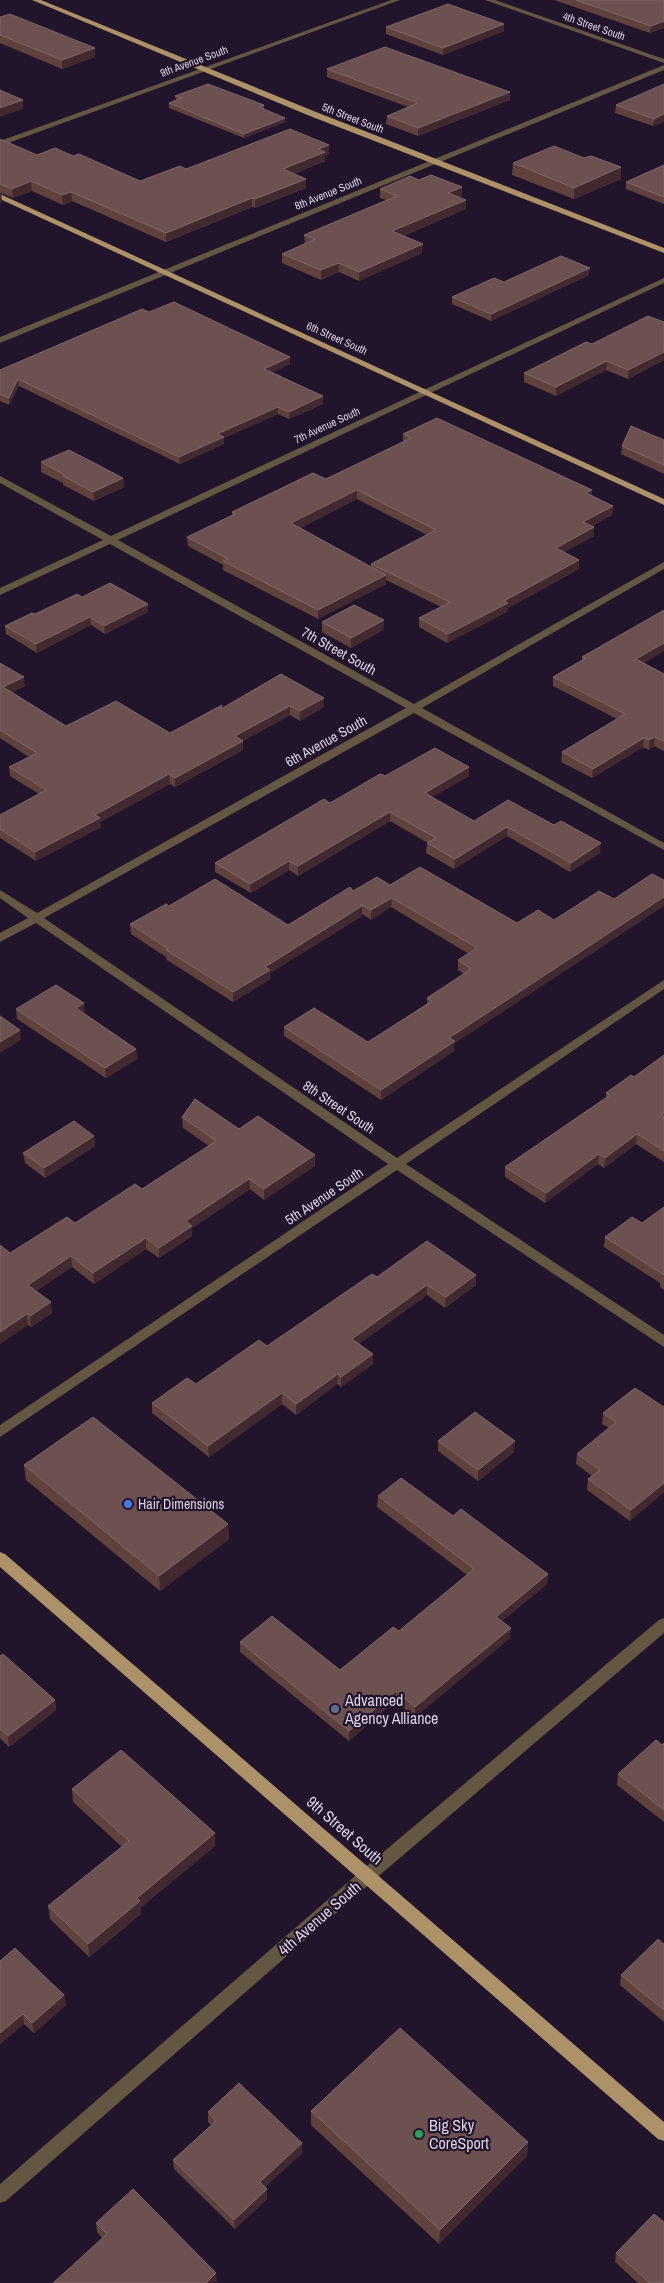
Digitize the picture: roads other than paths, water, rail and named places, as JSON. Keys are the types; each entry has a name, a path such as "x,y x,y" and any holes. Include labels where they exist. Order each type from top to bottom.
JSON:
{"main road":[{"name":"5th Street South","path":"35,0 434,162 664,251"},
{"name":"6th Street South","path":"0,196 664,502"},
{"name":"9th Street South","path":"0,1558 664,2133"}],"street":[{"name":"9th Avenue South","path":"0,144 397,0"},
{"name":"4th Street South","path":"488,0 664,61"},
{"name":"8th Avenue South","path":"0,340 664,67"},
{"name":"7th Avenue South","path":"0,592 664,280"},
{"name":"7th Street South","path":"0,479 664,847"},
{"name":"6th Avenue South","path":"0,938 413,708 664,565"},
{"name":"8th Street South","path":"0,893 398,1165 664,1342"},
{"name":"5th Avenue South","path":"0,1432 664,984"},
{"name":"4th Avenue South","path":"0,2195 368,1875 664,1624"}],"place":[{"name":"Hair Dimensions","path":"128,1504"},
{"name":"Advanced Agency Alliance","path":"335,1709"},
{"name":"Big Sky CoreSport","path":"419,2134"}]}
